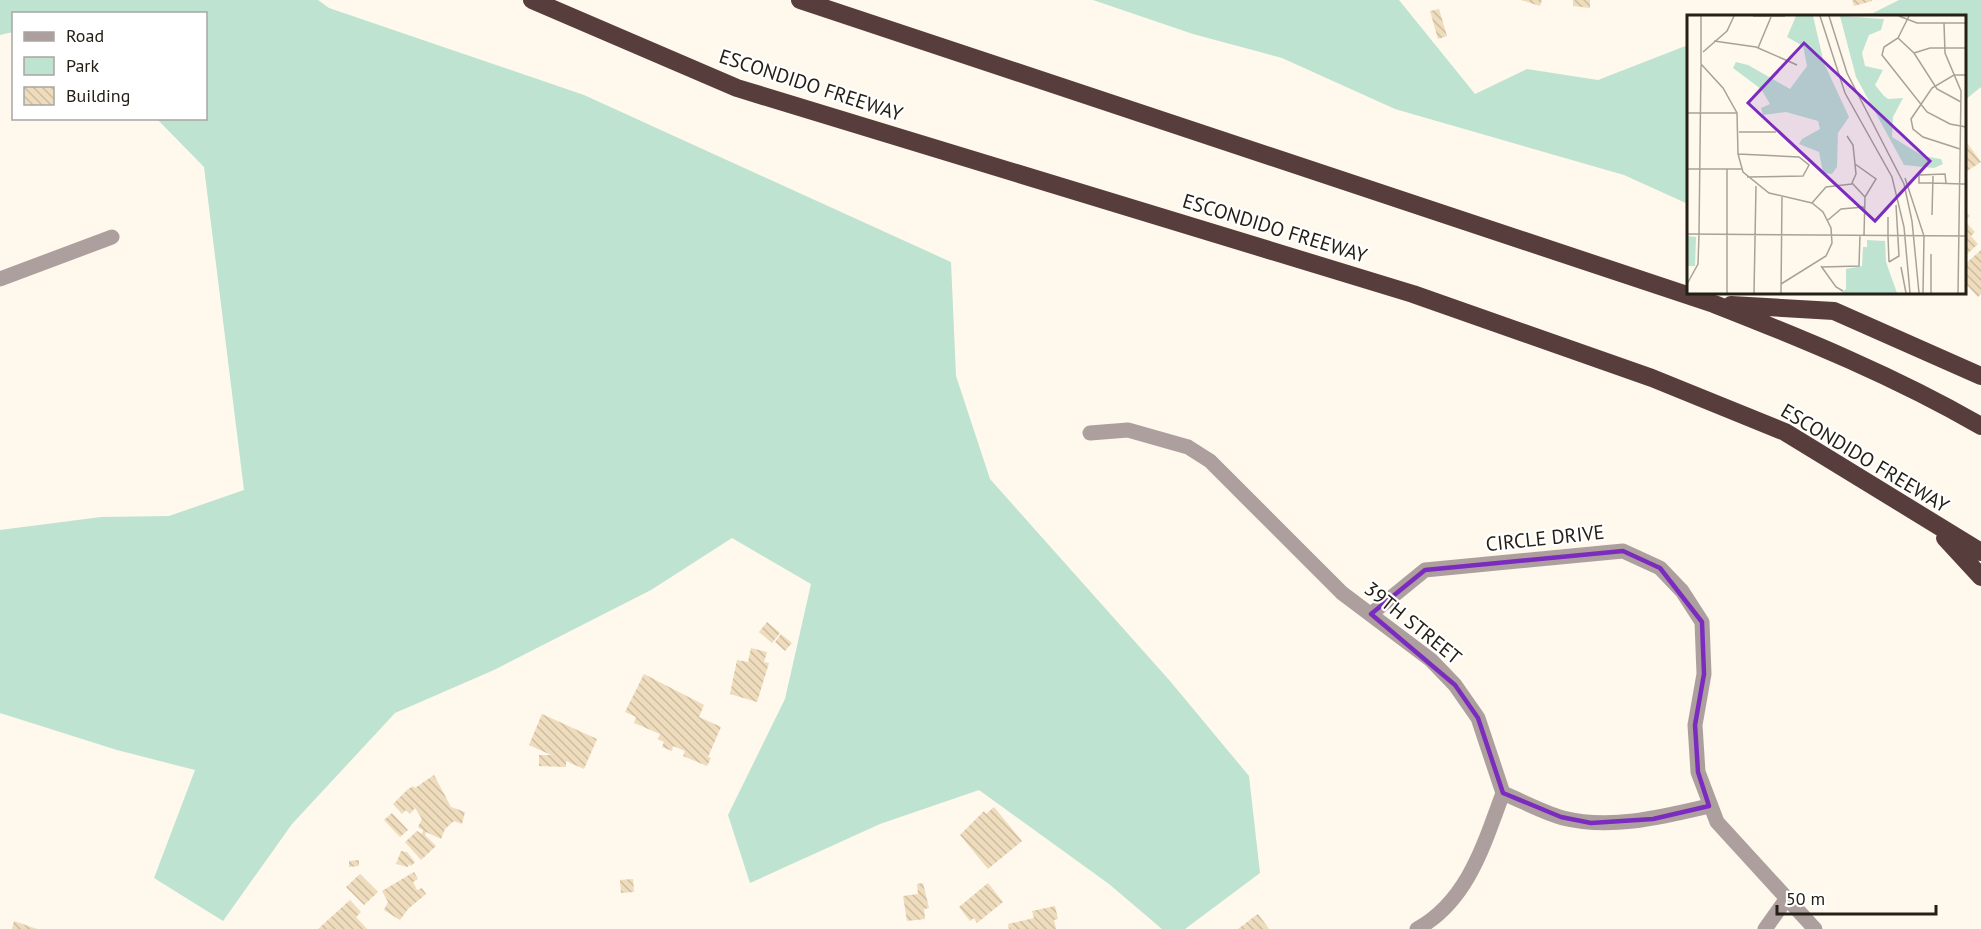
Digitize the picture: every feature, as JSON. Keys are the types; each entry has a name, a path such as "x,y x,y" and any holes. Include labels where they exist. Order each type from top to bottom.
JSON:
{"highway":[{"name":"ESCONDIDO FREEWAY","path":"532,0 737,88 1413,294 1652,378 1785,432 1981,552"},
{"path":"800,0 1714,304 1813,343 1936,400 1981,426"},
{"path":"1714,304 1834,311 1981,376"},
{"path":"1932,523 1981,577"}],"street":[{"path":"0,279 112,237"},
{"name":"39TH STREET","path":"1090,434 1128,430 1188,447 1210,461 1342,593 1431,660 1455,685 1478,718 1503,793"},
{"name":"CIRCLE DRIVE","path":"1371,614 1425,570 1623,551 1660,568 1682,591 1702,622 1704,674 1695,725 1698,772 1709,806"},
{"path":"1417,929 1434,920 1464,888 1503,793 1561,817 1591,823 1653,819 1709,806 1717,822 1815,929"},
{"path":"1765,929 1787,898"}],"highlighted area":[{"path":"1623,551 1660,568 1702,622 1704,674 1695,725 1698,772 1709,806 1653,819 1591,823 1561,817 1503,793 1478,718 1455,685 1371,614 1425,570"}],"green space":[{"path":"0,0 318,0 329,8 584,95 951,262 956,376 990,479 1170,681 1249,776 1260,873 1185,929 1162,929 1109,884 979,790 880,824 750,883 728,815 785,699 811,584 732,538 651,590 494,670 395,713 292,824 223,921 154,878 195,770 117,750 0,713 0,530 101,517 169,516 244,490 204,167 158,120 207,120 207,12 12,12 12,32 0,35"},
{"path":"1093,0 1399,0 1475,94 1527,69 1598,80 1687,45 1687,204 1624,175 1395,109 1282,58 1193,34"},
{"path":"1899,0 1981,0 1981,87 1966,99 1966,15 1844,15 1873,13"}],"building":[{"path":"1521,0 1542,0 1540,6"},
{"path":"1573,0 1590,0 1590,8 1573,6"},
{"path":"1852,0 1872,0 1872,1 1854,6"},
{"path":"1439,9 1447,36 1438,39 1430,11"},
{"path":"1968,144 1981,162 1966,172 1966,145"},
{"path":"1966,222 1975,232 1971,236 1978,244 1966,255"},
{"path":"1981,250 1981,294 1978,297 1966,284 1966,263"},
{"path":"767,622 780,633 772,643 759,632"},
{"path":"781,634 792,643 785,651 775,642"},
{"path":"751,648 767,652 764,662 769,663 757,702 730,694 737,660 748,662"},
{"path":"644,674 704,705 699,717 721,727 708,757 711,758 707,766 683,756 685,751 673,746 672,751 662,747 664,742 658,739 660,734 634,723 636,717 625,712"},
{"path":"542,714 597,739 584,769 566,761 566,767 539,766 539,755 551,755 529,745"},
{"path":"434,775 451,807 465,812 462,824 454,821 445,829 441,839 426,832 425,835 436,846 421,860 405,842 417,831 422,834 423,830 418,827 422,819 415,808 410,814 406,810 402,814 393,804 407,790 413,786 415,788"},
{"path":"994,807 1022,841 988,869 960,835 984,811 986,814"},
{"path":"392,813 408,830 400,837 384,820"},
{"path":"401,851 407,852 415,862 411,866 396,864"},
{"path":"359,860 359,866 349,867 349,861"},
{"path":"414,872 418,879 413,882 417,890 422,888 426,894 408,909 400,920 384,910 388,902 382,891"},
{"path":"360,874 378,892 364,905 346,887"},
{"path":"633,879 634,892 621,893 620,880"},
{"path":"923,883 929,908 924,909 925,919 907,921 903,896 918,894 917,884"},
{"path":"988,883 1003,902 977,923 974,918 970,921 959,907"},
{"path":"350,900 361,912 356,917 367,929 318,929"},
{"path":"1055,906 1058,919 1054,920 1056,929 1009,929 1008,924 1034,918 1032,911"},
{"path":"1258,914 1269,929 1238,929 1255,916"},
{"path":"14,921 37,929 12,929"}]}
